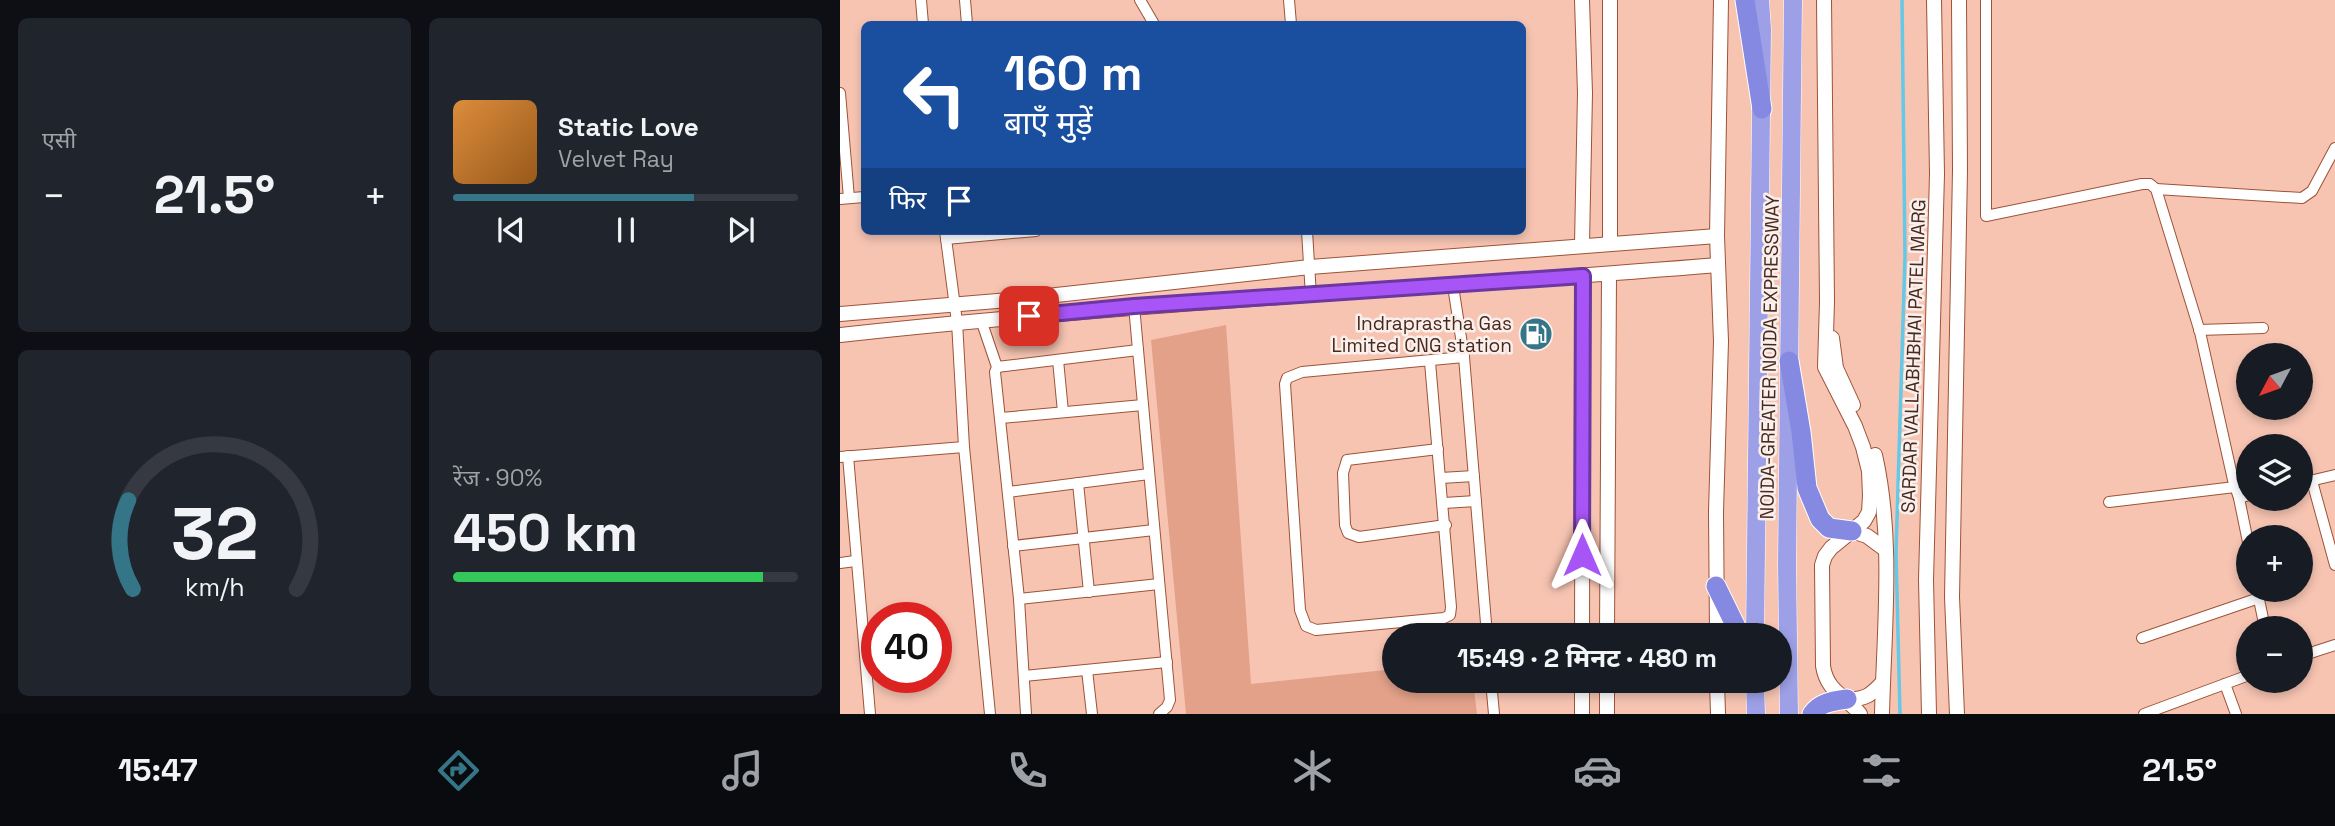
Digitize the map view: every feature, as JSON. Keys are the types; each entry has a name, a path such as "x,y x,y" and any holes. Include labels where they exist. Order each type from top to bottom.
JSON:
{"highway":[{"path":"1745,0 1762,109"},
{"name":"NOIDA-GREATER NOIDA EXPRESSWAY","path":"1755,623 1762,109 1760,0"},
{"name":"NOIDA-GREATER NOIDA EXPRESSWAY","path":"1789,714 1787,565 1793,0"},
{"path":"1790,361 1807,488 1820,519 1829,528 1852,531"},
{"path":"1716,586 1734,623"},
{"path":"1755,693 1756,714"},
{"path":"1812,714 1830,701 1854,707"}],"street":[{"path":"921,0 923,21"},
{"path":"965,0 967,21"},
{"path":"1140,0 1152,21"},
{"path":"1289,0 1291,21"},
{"path":"1582,0 1585,93 1582,244"},
{"path":"1610,0 1610,243"},
{"path":"1717,623 1716,512 1721,341 1717,236 1721,0"},
{"path":"1824,0 1827,302 1825,368 1855,426 1869,471 1869,512 1864,521 1831,548 1822,565 1823,666 1829,685 1854,707 1883,682"},
{"name":"SARDAR VALLABHBHAI PATEL MARG","path":"1929,714 1926,580 1937,174 1934,0"},
{"path":"1956,714 1952,597 1960,170 1959,0"},
{"path":"1986,0 1986,216 2142,184 2150,184 2156,189 2199,330 2236,474"},
{"path":"840,93 844,198"},
{"path":"2156,189 2302,198 2312,191 2335,148"},
{"path":"946,235 957,322 964,447 990,714"},
{"path":"1307,235 1311,296"},
{"path":"840,314 1020,299 1310,267 1582,244 1717,236"},
{"path":"840,335 1134,306 1311,296 1718,265"},
{"path":"1607,623 1609,274"},
{"path":"1582,623 1583,276"},
{"path":"1453,286 1464,357 1486,623"},
{"path":"1827,302 1836,368 1873,447 1884,501 1886,550 1882,714"},
{"path":"1134,306 1170,700 1167,708 1159,714"},
{"path":"981,320 997,367 995,372 1019,599 1026,714"},
{"path":"2199,330 2263,328"},
{"path":"997,367 1138,350"},
{"path":"1430,362 1446,525 1450,615 1444,618 1316,630 1306,626 1300,610 1285,384 1287,378 1302,372 1464,357"},
{"path":"1058,360 1063,412"},
{"path":"1001,418 1143,405"},
{"path":"870,714 844,457 964,447"},
{"path":"1438,450 1347,460 1343,473 1345,525 1348,533 1360,537 1446,525"},
{"path":"1008,492 1149,474"},
{"path":"2313,480 2335,475"},
{"path":"1441,478 1474,476"},
{"path":"1078,483 1089,592"},
{"path":"2109,502 2236,493"},
{"path":"2313,500 2335,565"},
{"path":"1444,503 1476,501"},
{"path":"1013,546 1154,530"},
{"path":"1852,531 1867,536 1886,550"},
{"path":"840,563 855,561"},
{"path":"1019,599 1159,584"},
{"path":"2142,638 2237,602"},
{"path":"2313,652 2335,645"},
{"path":"1024,676 1167,662"},
{"path":"1087,670 1092,714"},
{"path":"2144,714 2236,680"},
{"path":"2225,684 2235,714"},
{"path":"1492,693 1494,714"},
{"path":"1582,693 1582,714"},
{"path":"1607,693 1607,714"},
{"path":"1717,693 1718,714"}],"shaded area":[{"path":"1226,325 1251,684 1382,670 1382,693 1474,693 1477,714 1186,714 1151,340"}],"waterway":[{"path":"1900,714 1896,553 1905,256 1902,0"}],"place":[{"name":"Indraprastha Gas Limited CNG station","path":"1536,334"}],"route":[{"path":"1029,316 1134,306 1583,276 1582,555"}]}
